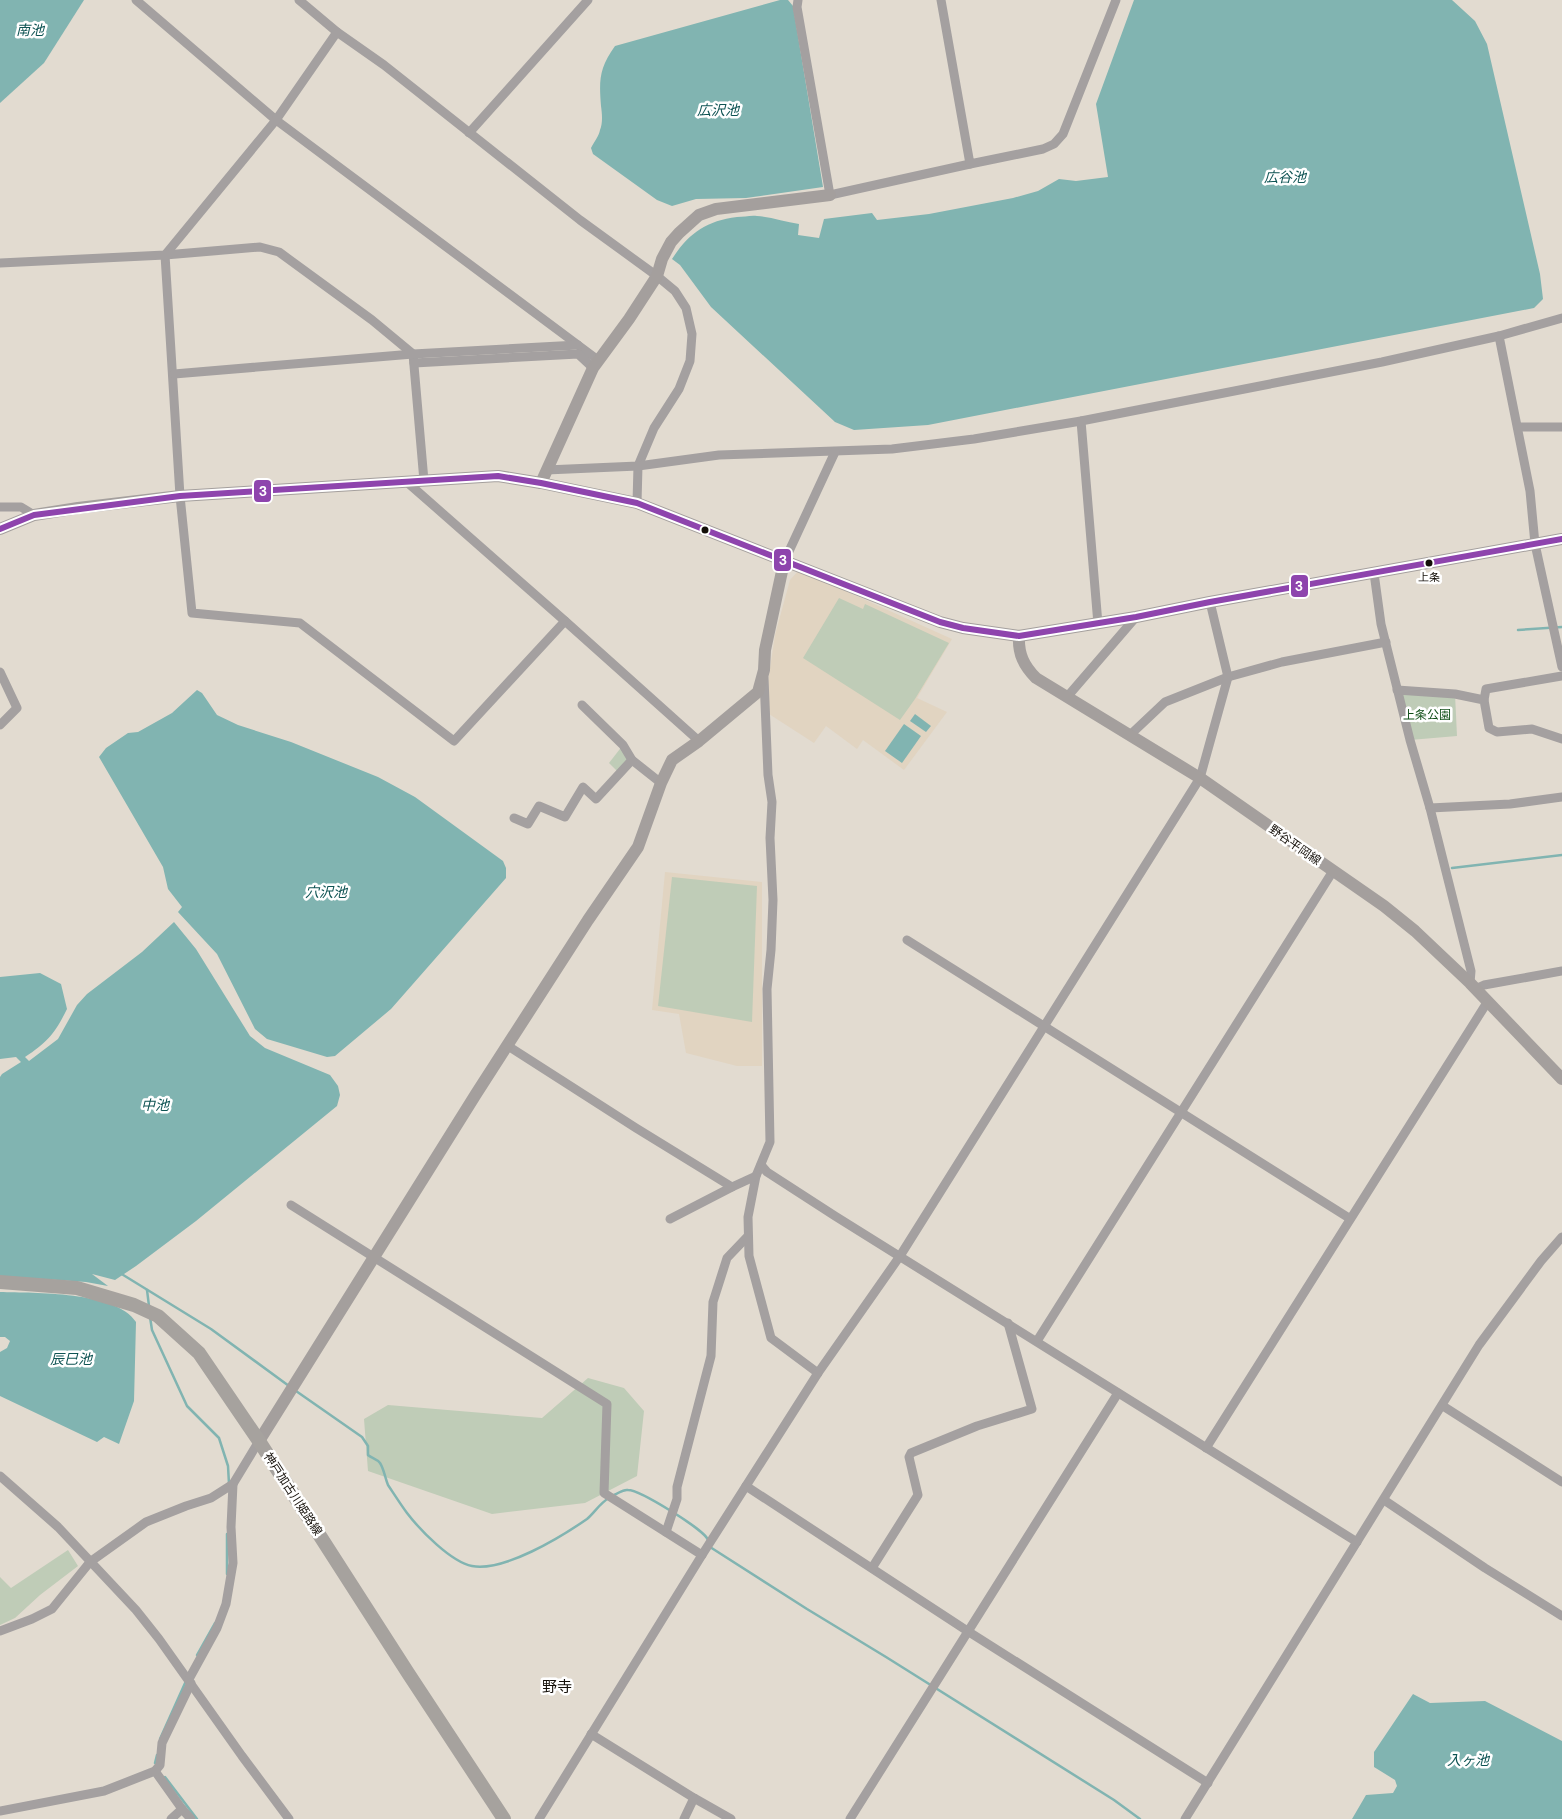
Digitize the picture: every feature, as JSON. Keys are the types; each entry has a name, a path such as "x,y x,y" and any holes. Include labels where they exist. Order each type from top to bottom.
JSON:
{"main road":[{"path":"541,483 596,364 657,276 662,259 671,242 679,233 699,215 716,210 830,195"},
{"path":"0,529 34,515 180,496 498,476 637,503 940,622 963,628 1019,636 1098,624 1210,602 1562,540"},
{"path":"259,1441 558,965 638,847 660,782 672,760 699,741 758,692 764,670 765,650 784,562"},
{"name":"野谷平岡線","path":"1019,636 1018,644 1021,659 1036,678 1200,778 1384,906 1473,986 1562,1079"},
{"name":"神戸加古川姫路線","path":"0,1282 77,1288 134,1305 158,1316 198,1353 259,1441 408,1674 504,1819"}],"street":[{"path":"136,0 276,120 578,345 596,364"},
{"path":"299,0 580,220 675,291 686,308 692,334 690,361 678,389 654,428 638,466 637,503"},
{"path":"469,133 588,0"},
{"path":"798,0 797,7 830,195 1043,149 1054,144 1063,134 1116,0"},
{"path":"941,0 970,164"},
{"path":"338,32 276,120 165,255 174,374 180,496 192,613 300,624 454,741 565,620"},
{"path":"0,263 165,255 260,247 279,252 372,320 414,359 424,481"},
{"path":"546,470 638,466 719,455 892,449 974,439 1081,421 1382,362 1499,336 1562,318"},
{"path":"1499,336 1530,491 1535,544 1562,667"},
{"path":"174,374 414,359 578,345"},
{"path":"414,359 578,354 596,364"},
{"path":"1081,421 1098,624"},
{"path":"1518,427 1562,427"},
{"path":"784,562 835,452"},
{"path":"408,483 565,620 699,741"},
{"path":"0,508 20,507 34,515"},
{"path":"1374,573 1381,624 1410,740 1430,808 1471,971 1473,986 1562,971"},
{"path":"539,1819 702,1555 818,1372 900,1256 1200,778 1228,677 1210,602"},
{"path":"1067,697 1136,617"},
{"path":"1130,735 1165,702 1228,677 1291,660 1386,642"},
{"path":"764,670 768,775 772,802 770,838 773,900 767,989 770,1142 756,1176 748,1217 749,1256 771,1338 818,1372"},
{"path":"0,672 17,708 0,725"},
{"path":"1562,676 1486,690 1484,700 1489,728 1497,732 1532,729 1562,739"},
{"path":"1397,690 1455,694 1484,700"},
{"path":"582,705 623,745 632,760 660,782"},
{"path":"514,818 528,824 540,806 565,816 583,787 596,799 632,760"},
{"path":"1430,808 1510,804 1562,797"},
{"path":"1037,1341 1333,871"},
{"path":"907,940 1349,1218"},
{"path":"1206,1448 1349,1218 1488,1001"},
{"path":"508,1046 732,1187"},
{"path":"761,1164 768,1172 900,1256 1357,1542"},
{"path":"670,1219 756,1176"},
{"path":"291,1205 607,1404 604,1493 702,1555"},
{"path":"666,1532 677,1499 677,1487 710,1356 714,1302 727,1258 748,1236"},
{"path":"1185,1819 1481,1343 1541,1261 1562,1237"},
{"path":"872,1568 918,1495 909,1457 911,1453 977,1426 1032,1409 1008,1323"},
{"path":"850,1819 1118,1393"},
{"path":"1442,1406 1562,1482"},
{"path":"0,1631 52,1609 90,1562 146,1522 212,1498 233,1484 259,1441"},
{"path":"0,1476 58,1527 136,1610 160,1639 242,1756 289,1819"},
{"path":"0,1810 104,1791 155,1771 160,1765 162,1743 217,1628 226,1604 233,1563 231,1527 233,1484"},
{"path":"746,1486 968,1632 1208,1783"},
{"path":"1384,1500 1485,1568 1562,1616"},
{"path":"591,1734 731,1819"},
{"path":"155,1771 191,1819"},
{"path":"684,1819 694,1798"},
{"path":"171,1819 182,1809"}],"shaded area":[{"path":"799,570 952,639 917,698 947,712 904,770 863,740 857,749 826,726 814,743 769,714 768,682 775,635 790,580"},
{"path":"665,872 762,882 762,1066 737,1066 686,1053 679,1014 652,1010"}],"green space":[{"path":"839,598 863,609 865,604 949,643 900,720 803,658"},
{"name":"上条公園","path":"1397,690 1455,694 1457,736 1410,740"},
{"path":"623,745 632,760 619,773 609,763"},
{"path":"672,877 757,886 752,1022 658,1006"},
{"path":"588,1378 624,1388 644,1411 637,1476 585,1503 492,1514 368,1471 364,1419 388,1405 542,1418"},
{"path":"68,1550 78,1566 40,1595 15,1618 0,1625 0,1577 11,1588"}],"water":[{"name":"南池","path":"0,0 84,0 44,63 0,103"},
{"name":"広沢池","path":"780,0 788,0 793,6 823,187 746,198 696,199 672,206 657,200 593,154 591,148 599,134 602,121 601,75 606,61 615,46"},
{"name":"広谷池","path":"1134,0 1452,0 1475,21 1487,44 1540,274 1543,299 1534,308 928,425 854,430 835,422 711,307 680,265 672,259 692,235 707,225 726,219 752,216 773,218 799,224 798,235 819,238 824,219 872,213 877,220 929,214 1013,198 1038,191 1059,179 1076,181 1108,177 1096,104"},
{"name":"穴沢池","path":"197,690 202,693 217,715 238,725 291,742 378,777 415,797 503,861 506,868 506,878 391,1009 335,1056 327,1057 267,1039 255,1029 217,954 178,912 182,907 168,889 163,867 99,757 106,748 128,733 138,732 172,713"},
{"path":"915,714 931,726 926,732 910,721"},
{"path":"904,724 921,736 902,763 885,751"},
{"name":"中池","path":"174,922 196,949 250,1036 265,1048 330,1075 338,1086 340,1095 337,1106 196,1221 136,1266 115,1280 92,1274 108,1286 86,1282 0,1276 0,1077 21,1062 16,1057 0,1059 0,977 40,973 61,984 67,1009 59,1025 50,1036 40,1047 25,1057 29,1061 58,1039 77,1005 87,994 142,952"},
{"name":"辰巳池","path":"0,1292 53,1294 93,1299 111,1304 126,1312 136,1322 134,1401 119,1444 104,1437 97,1442 0,1396 0,1352 7,1348 10,1341 5,1337 0,1337"},
{"name":"入ヶ池","path":"1413,1694 1430,1703 1485,1701 1562,1741 1562,1819 1352,1819 1366,1795 1393,1793 1397,1786 1395,1780 1374,1767 1374,1752"}],"waterway":[{"path":"1518,630 1562,627"},
{"path":"1452,868 1562,855"},
{"path":"120,1273 211,1329 289,1386"},
{"path":"147,1290 149,1306"},
{"path":"150,1317 152,1330 187,1406 219,1438 228,1466 229,1484"},
{"path":"296,1391 362,1437 368,1446 368,1455 380,1463 388,1485 407,1513 436,1544 455,1558 472,1566 500,1564 532,1552 587,1519 609,1498"},
{"path":"614,1495 626,1490 645,1496 685,1520 708,1540"},
{"path":"227,1534 227,1574"},
{"path":"710,1547 1114,1800 1140,1819"},
{"path":"197,1655 215,1623"},
{"path":"160,1739 186,1681"},
{"path":"155,1763 157,1755"},
{"path":"165,1777 197,1819"}],"transit line":[{"name":"3","path":"0,529 34,515 180,496 498,476 637,503 940,622 963,628 1019,636 1136,617 1562,539"}],"place":[{"name":"上条","path":"1429,563"}],"district":[{"name":"野寺","path":"557,1687"}]}
